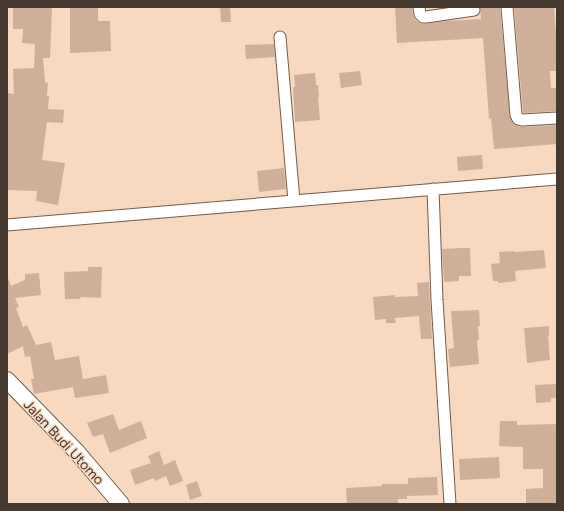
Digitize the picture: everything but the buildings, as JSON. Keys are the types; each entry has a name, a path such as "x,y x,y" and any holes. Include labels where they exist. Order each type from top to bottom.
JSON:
{"street":[{"path":"419,7 420,14 423,17 474,10"},
{"path":"507,7 516,115 518,119 522,120 557,118"},
{"path":"280,37 294,200"},
{"path":"7,225 557,179"},
{"path":"433,189 437,300 450,504"},
{"name":"Jalan Budi Utomo","path":"7,380 76,451 121,504"}]}
